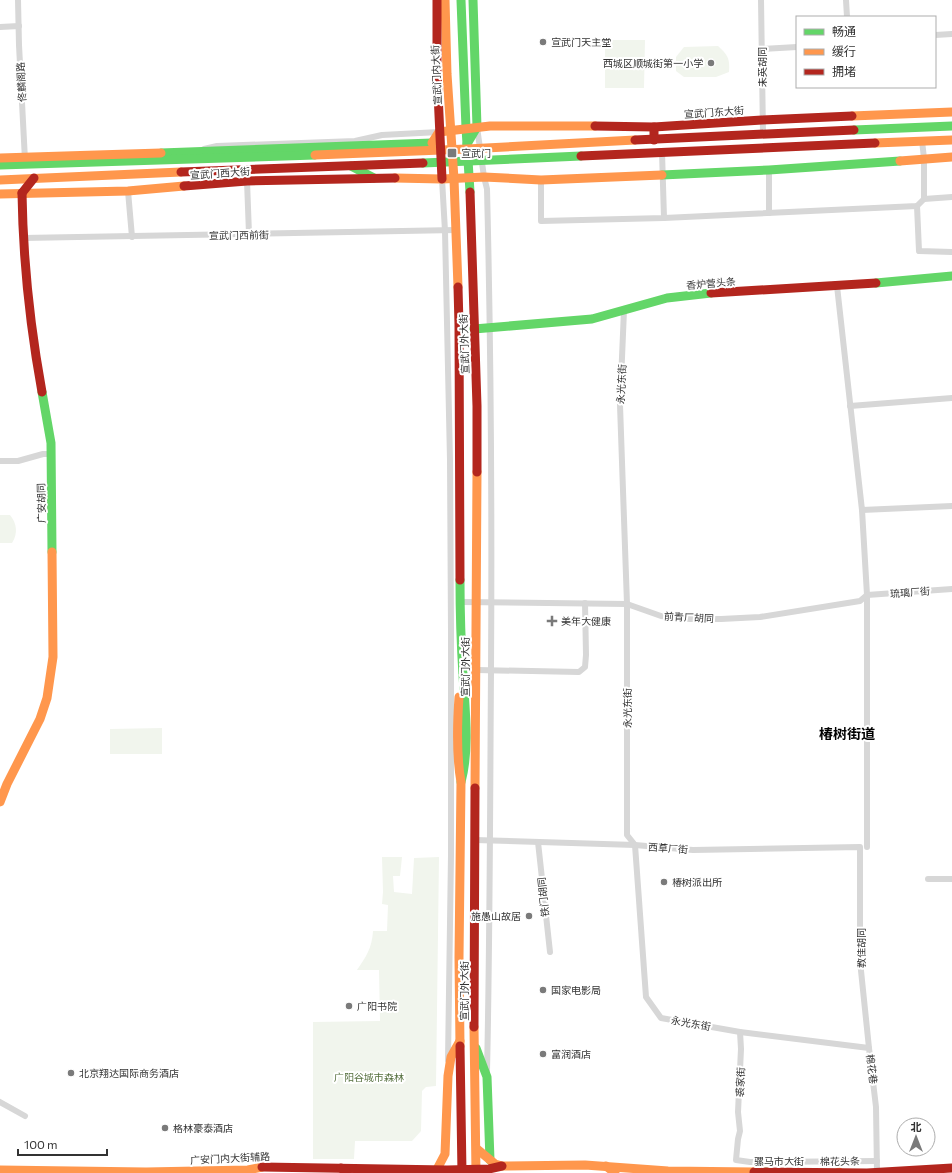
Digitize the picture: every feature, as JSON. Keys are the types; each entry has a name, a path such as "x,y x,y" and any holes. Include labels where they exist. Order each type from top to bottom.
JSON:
{"street":[{"name":"佟麟阁路","path":"18,0 25,160"},
{"path":"437,0 439,132 445,231 450,460 451,697 448,1076 445,1154 437,1168"},
{"name":"宣武门内大街","path":"445,0 447,74 453,162"},
{"path":"461,0 466,128"},
{"path":"472,0 478,127 484,177 487,189 491,328 492,602 487,1077 490,1160"},
{"name":"未英胡同","path":"762,0 763,134"},
{"path":"846,0 846,16"},
{"path":"0,27 19,26"},
{"path":"936,35 952,34"},
{"path":"762,48 796,47"},
{"name":"宣武门东大街","path":"439,132 478,127 549,125 654,127 762,120 952,112"},
{"path":"654,127 654,140 952,126"},
{"path":"467,147 478,127"},
{"name":"宣武门外大街","path":"466,128 470,178 477,406 475,840 475,1046 477,1171"},
{"path":"439,132 432,143 440,150"},
{"name":"宣武门西大街","path":"194,155 216,146 355,141 382,136 439,132"},
{"name":"宣武门西大街","path":"0,158 25,160 451,150 467,147 484,148 654,140"},
{"path":"664,218 662,152 952,140"},
{"path":"922,141 924,158 924,199"},
{"name":"宣武门西大街","path":"194,155 288,149 432,143"},
{"name":"宣武门西大街","path":"0,180 248,169 469,162 662,152"},
{"path":"484,177 541,180 769,170 952,157"},
{"name":"宣武门西大街","path":"0,165 25,160"},
{"name":"宣武门外大街","path":"453,162 459,325 460,602 466,724 464,770 461,782 459,934 462,1171"},
{"path":"351,166 374,178"},
{"path":"248,169 249,234"},
{"path":"769,170 769,213"},
{"name":"宣武门西大街","path":"0,194 128,191 247,181 374,178 442,180 484,177"},
{"path":"22,194 34,178"},
{"path":"541,180 541,221 664,218 917,206 924,199 952,197"},
{"path":"128,191 132,237"},
{"name":"广安胡同","path":"0,802 3,783 40,719 52,677 54,641 51,443 27,290 23,238 22,194"},
{"path":"917,206 919,251 952,252"},
{"name":"宣武门西前街","path":"23,238 456,230"},
{"name":"香炉营头条","path":"474,329 592,319 674,297 719,292 837,286 952,276"},
{"name":"教佳胡同","path":"837,286 862,510 867,595 864,847 860,961 869,1048"},
{"name":"永光东街","path":"624,310 620,405 627,604 627,835 635,845 646,997 661,1018 740,1032"},
{"path":"850,406 952,398"},
{"path":"0,461 18,461 43,454 51,454"},
{"path":"862,510 952,506"},
{"name":"琉璃厂街","path":"867,595 952,589"},
{"name":"前青厂胡同","path":"460,602 627,604 661,616 690,619 752,618 860,601 867,595"},
{"path":"476,670 579,672 585,667 585,603"},
{"name":"西草厂街","path":"475,840 635,845 693,850 864,847"},
{"name":"铁门胡同","path":"538,842 550,952"},
{"path":"928,879 952,879"},
{"name":"棉花巷","path":"740,1032 869,1048 876,1107 877,1172"},
{"name":"裘家街","path":"740,1032 741,1049 738,1112 740,1132"},
{"path":"448,1076 451,1058 460,1041"},
{"path":"475,1046 487,1077"},
{"path":"0,1102 25,1116"},
{"name":"棉花头条","path":"740,1132 736,1160 750,1162 877,1160"},
{"path":"476,1149 495,1164 502,1166"},
{"path":"477,1171 502,1166"},
{"name":"骡马市大街","path":"502,1166 606,1166 668,1171 839,1173 952,1168"},
{"path":"606,1166 615,1173"},
{"name":"广安门内大街辅路","path":"0,1170 146,1172 228,1171 248,1170 264,1167 344,1171 437,1168 477,1171"}],"green space":[{"path":"605,40 645,40 644,88 605,88"},
{"path":"718,46 728,58 729,72 716,77 684,77 676,71 676,57 684,47"},
{"path":"0,515 10,515 14,521 16,532 12,543 0,543"},
{"path":"162,728 162,754 110,754 110,729"},
{"name":"广阳谷城市森林","path":"382,857 402,857 400,876 393,876 394,892 412,894 414,858 439,857 436,1086 426,1087 422,1091 421,1131 412,1141 355,1141 354,1159 313,1159 313,1022 380,1021 379,970 357,970 368,952 373,931 387,931 388,905 382,904"}],"traffic: fast":[{"path":"461,0 470,192"},
{"path":"467,144 477,127 473,0"},
{"path":"854,130 952,126"},
{"path":"161,153 432,143"},
{"path":"0,165 315,155"},
{"path":"423,163 581,156"},
{"path":"662,175 769,170 900,161"},
{"path":"351,166 374,178"},
{"path":"876,283 952,276"},
{"path":"474,329 592,319 667,298 711,293"},
{"path":"42,392 51,443 52,552"},
{"path":"460,580 461,640 466,729 464,769 461,782"},
{"path":"476,1048 487,1077 490,1160"}],"traffic: slow":[{"path":"445,0 447,74 454,179 458,287"},
{"path":"852,116 952,112"},
{"path":"432,143 439,132 490,126 595,126"},
{"path":"315,155 635,140"},
{"path":"875,143 952,140"},
{"path":"0,158 161,153"},
{"path":"900,161 952,157"},
{"path":"0,180 181,172"},
{"path":"395,178 442,179 484,177 541,180 662,175"},
{"path":"0,194 128,191 184,186"},
{"path":"475,788 477,472"},
{"path":"0,802 7,784 40,719 47,698 53,657 52,552"},
{"path":"459,697 457,740 461,782 459,957 460,1046"},
{"path":"474,1027 476,1173"},
{"path":"435,1173 445,1154 448,1076 451,1057 460,1041"},
{"path":"477,1149 495,1164 502,1166 585,1165 668,1171 754,1172"},
{"path":"606,1166 615,1173"},
{"path":"0,1170 146,1172 248,1170 262,1167"}],"traffic: jam":[{"path":"437,0 437,72 442,179"},
{"path":"595,126 654,127 852,116"},
{"path":"654,127 654,140"},
{"path":"635,140 854,130"},
{"path":"581,156 875,143"},
{"path":"181,172 423,163"},
{"path":"22,193 34,178"},
{"path":"184,186 247,181 395,178"},
{"path":"470,192 477,406 477,472"},
{"path":"22,193 28,293 42,392"},
{"path":"711,293 876,283"},
{"path":"458,287 460,580"},
{"path":"474,1027 475,788"},
{"path":"460,1046 462,1173"},
{"path":"262,1167 447,1170 489,1169 502,1166"},
{"path":"341,1168 347,1173"},
{"path":"754,1172 867,1173 952,1168"}],"place":[{"name":"宣武门天主堂","path":"543,42"},
{"name":"西城区顺城街第一小学","path":"711,63"},
{"name":"宣武门","path":"452,153"},
{"name":"美年大健康","path":"552,621"},
{"name":"椿树派出所","path":"664,882"},
{"name":"施愚山故居","path":"529,916"},
{"name":"国家电影局","path":"543,990"},
{"name":"广阳书院","path":"349,1006"},
{"name":"富润酒店","path":"543,1054"},
{"name":"北京翔达国际商务酒店","path":"71,1073"},
{"name":"格林豪泰酒店","path":"165,1128"}],"district":[{"name":"椿树街道","path":"847,733"}]}
